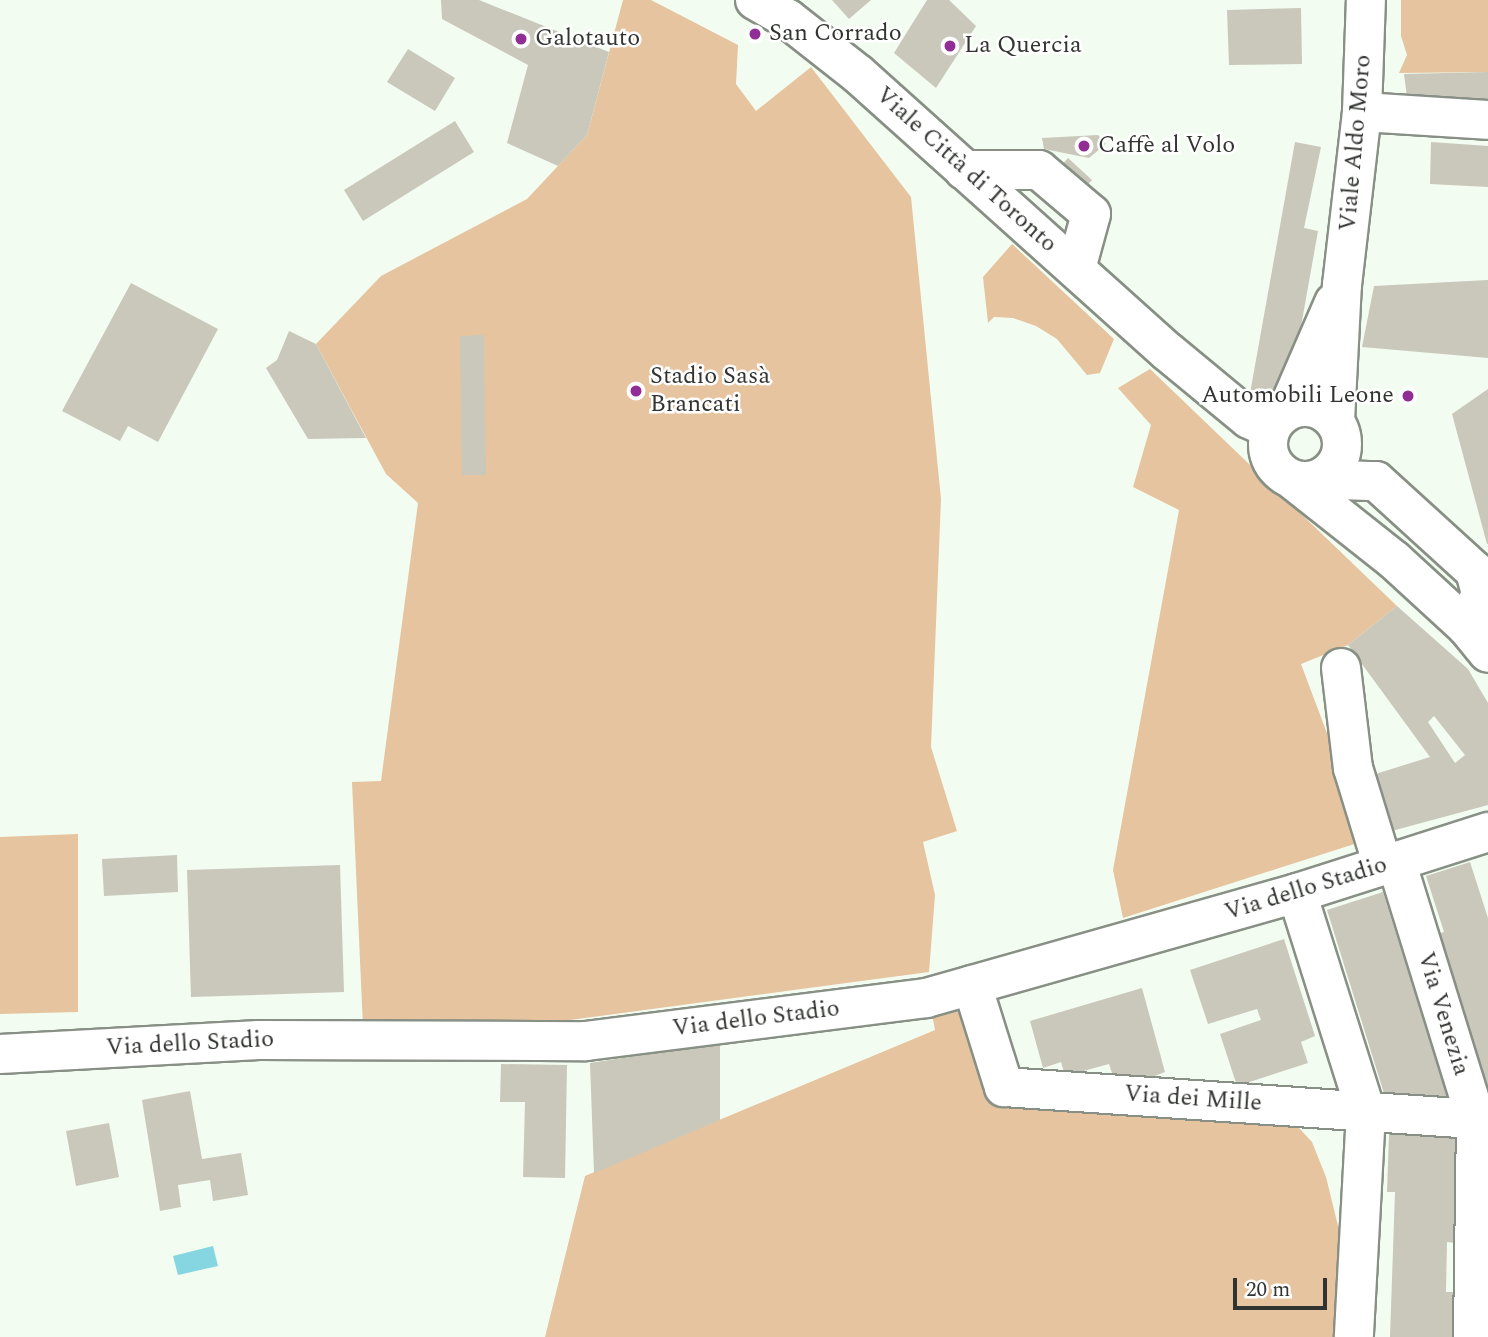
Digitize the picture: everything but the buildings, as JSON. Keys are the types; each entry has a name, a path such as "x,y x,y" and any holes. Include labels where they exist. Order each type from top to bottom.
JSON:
{"street":[{"name":"Viale Città di Toronto","path":"755,0 788,19 858,74 1168,352 1281,443"},
{"name":"Viale Aldo Moro","path":"1342,285 1362,112 1366,0"},
{"path":"1362,112 1488,120"},
{"path":"964,170 1039,170 1091,214 1076,269"},
{"path":"1281,443 1342,285"},
{"path":"1342,285 1339,451 1344,498 1394,560"},
{"path":"1281,443 1313,407 1339,451 1475,571 1481,593 1478,640"},
{"path":"1281,443 1324,477 1339,451"},
{"path":"1281,443 1394,560 1478,640"},
{"name":"Via Venezia","path":"1341,668 1353,768 1482,1119 1482,1218 1473,1337"},
{"name":"Via dello Stadio","path":"0,1054 259,1040 586,1041 926,998 1297,893 1488,832"},
{"path":"1297,893 1366,1112 1354,1337"},
{"name":"Via dei Mille","path":"972,985 1004,1087 1482,1119"}],"shaded area":[{"name":"Stadio Sasà Brancati","path":"623,0 651,0 738,45 736,84 756,111 811,67 911,197 941,499 931,747 957,831 923,842 935,895 929,972 570,1020 363,1027 352,782 381,781 418,503 386,474 316,344 381,276 527,199 587,135"},
{"path":"1401,0 1488,0 1488,72 1399,73 1407,55 1401,36"},
{"path":"1012,244 1114,339 1100,373 1087,375 1057,339 1036,326 1013,318 994,317 988,323 983,277"},
{"path":"1150,369 1397,606 1348,645 1301,664 1367,840 1123,918 1113,870 1179,510 1133,487 1151,425 1118,388"},
{"path":"78,834 78,1012 0,1014 0,837"},
{"path":"958,1007 987,1098 1299,1128 1312,1142 1326,1177 1341,1238 1341,1337 545,1337 585,1176 935,1030 932,1014"}],"water":[{"path":"213,1246 218,1266 178,1275 173,1256"}],"place":[{"name":"San Corrado","path":"755,34"},
{"name":"Galotauto","path":"521,39"},
{"name":"La Quercia","path":"950,46"},
{"name":"Caffè al Volo","path":"1084,146"},
{"name":"Stadio Sasà Brancati","path":"636,391"},
{"name":"Automobili Leone","path":"1408,396"}]}
